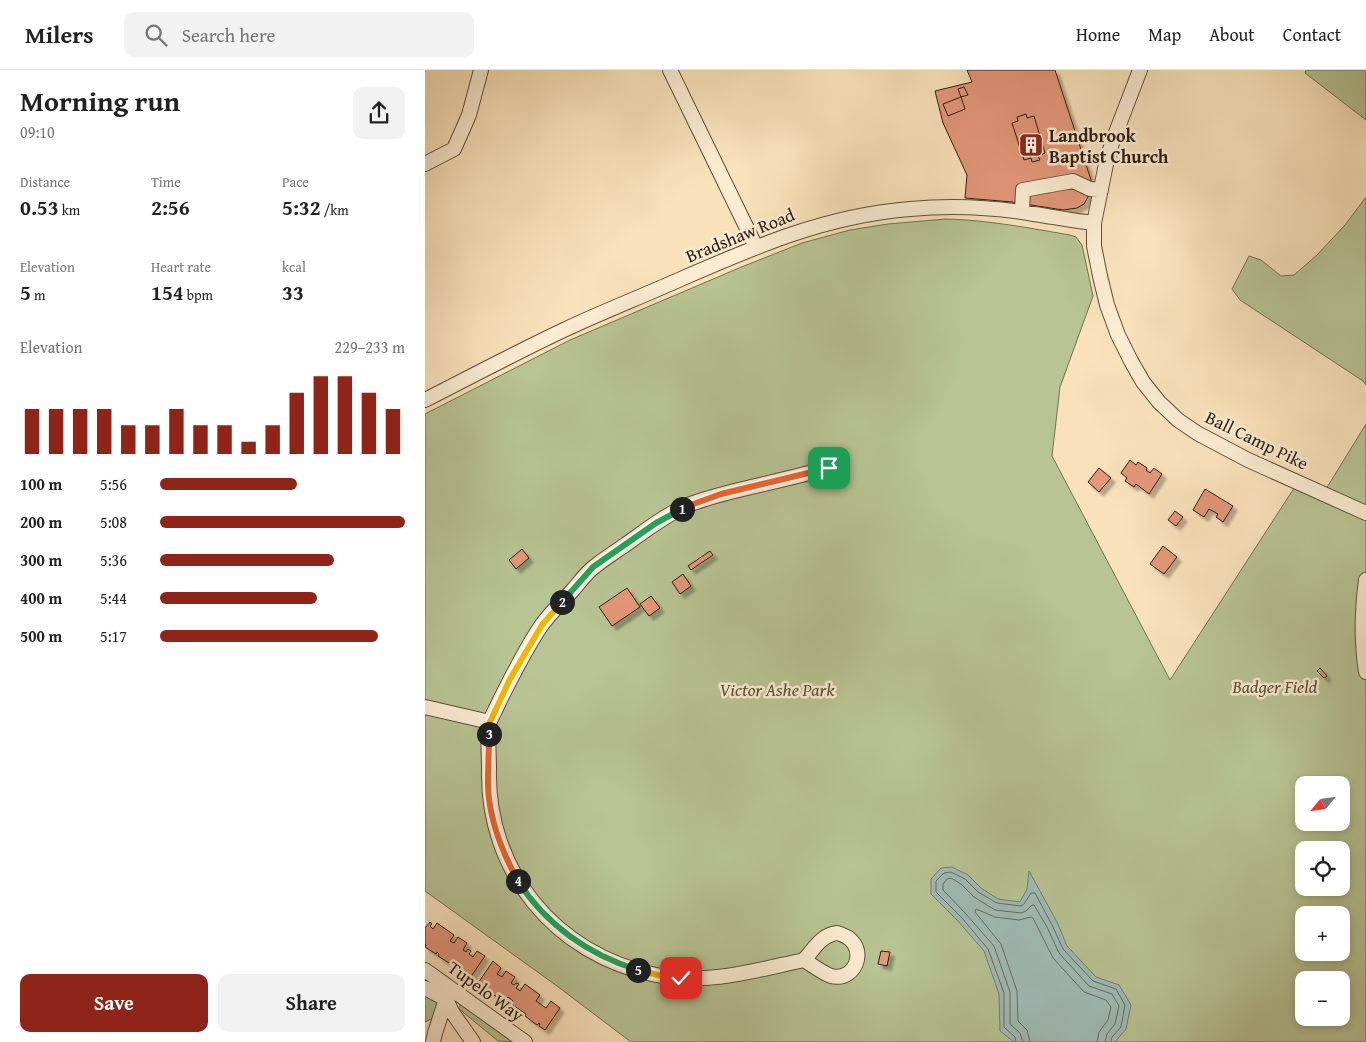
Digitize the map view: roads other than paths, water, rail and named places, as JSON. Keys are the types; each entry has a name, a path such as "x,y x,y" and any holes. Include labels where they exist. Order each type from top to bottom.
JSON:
{"street":[{"path":"425,164 454,149 469,115 481,70"},
{"path":"671,70 756,247"},
{"name":"Ball Camp Pike","path":"1140,70 1112,143 1094,223 1094,246 1107,305 1115,328 1131,361 1143,382 1159,402 1178,420 1197,433 1248,460 1366,513"},
{"path":"1021,212 1023,190 1073,181 1091,189 1101,190"},
{"name":"Bradshaw Road","path":"425,400 566,329 756,247 822,224 882,212 964,207 1021,212 1075,222 1094,223"},
{"path":"803,960 740,975 681,978 658,975 602,957 566,934 551,921 524,890 501,846 491,810 488,786 490,722 510,679 542,625 593,567 656,523 688,506 721,494 829,468"},
{"path":"1366,580 1363,599 1363,650 1366,672"},
{"path":"425,707 490,722"},
{"name":"Tupelo Way","path":"425,970 448,994 525,1042"},
{"path":"425,988 448,994"},
{"path":"433,1042 448,994"},
{"path":"448,994 452,1012 473,1042"}],"water":[{"path":"952,867 968,875 981,888 998,899 1020,902 1027,889 1029,871 1057,922 1067,946 1096,977 1119,985 1131,1005 1126,1029 1115,1042 1014,1042 1000,1031 999,994 984,951 931,894 931,879 941,868"}],"place":[{"name":"Landbrook Baptist Church","path":"1031,145"}],"park label":[{"name":"Badger Field","path":"1275,686"},
{"name":"Victor Ashe Park","path":"777,689"}]}
